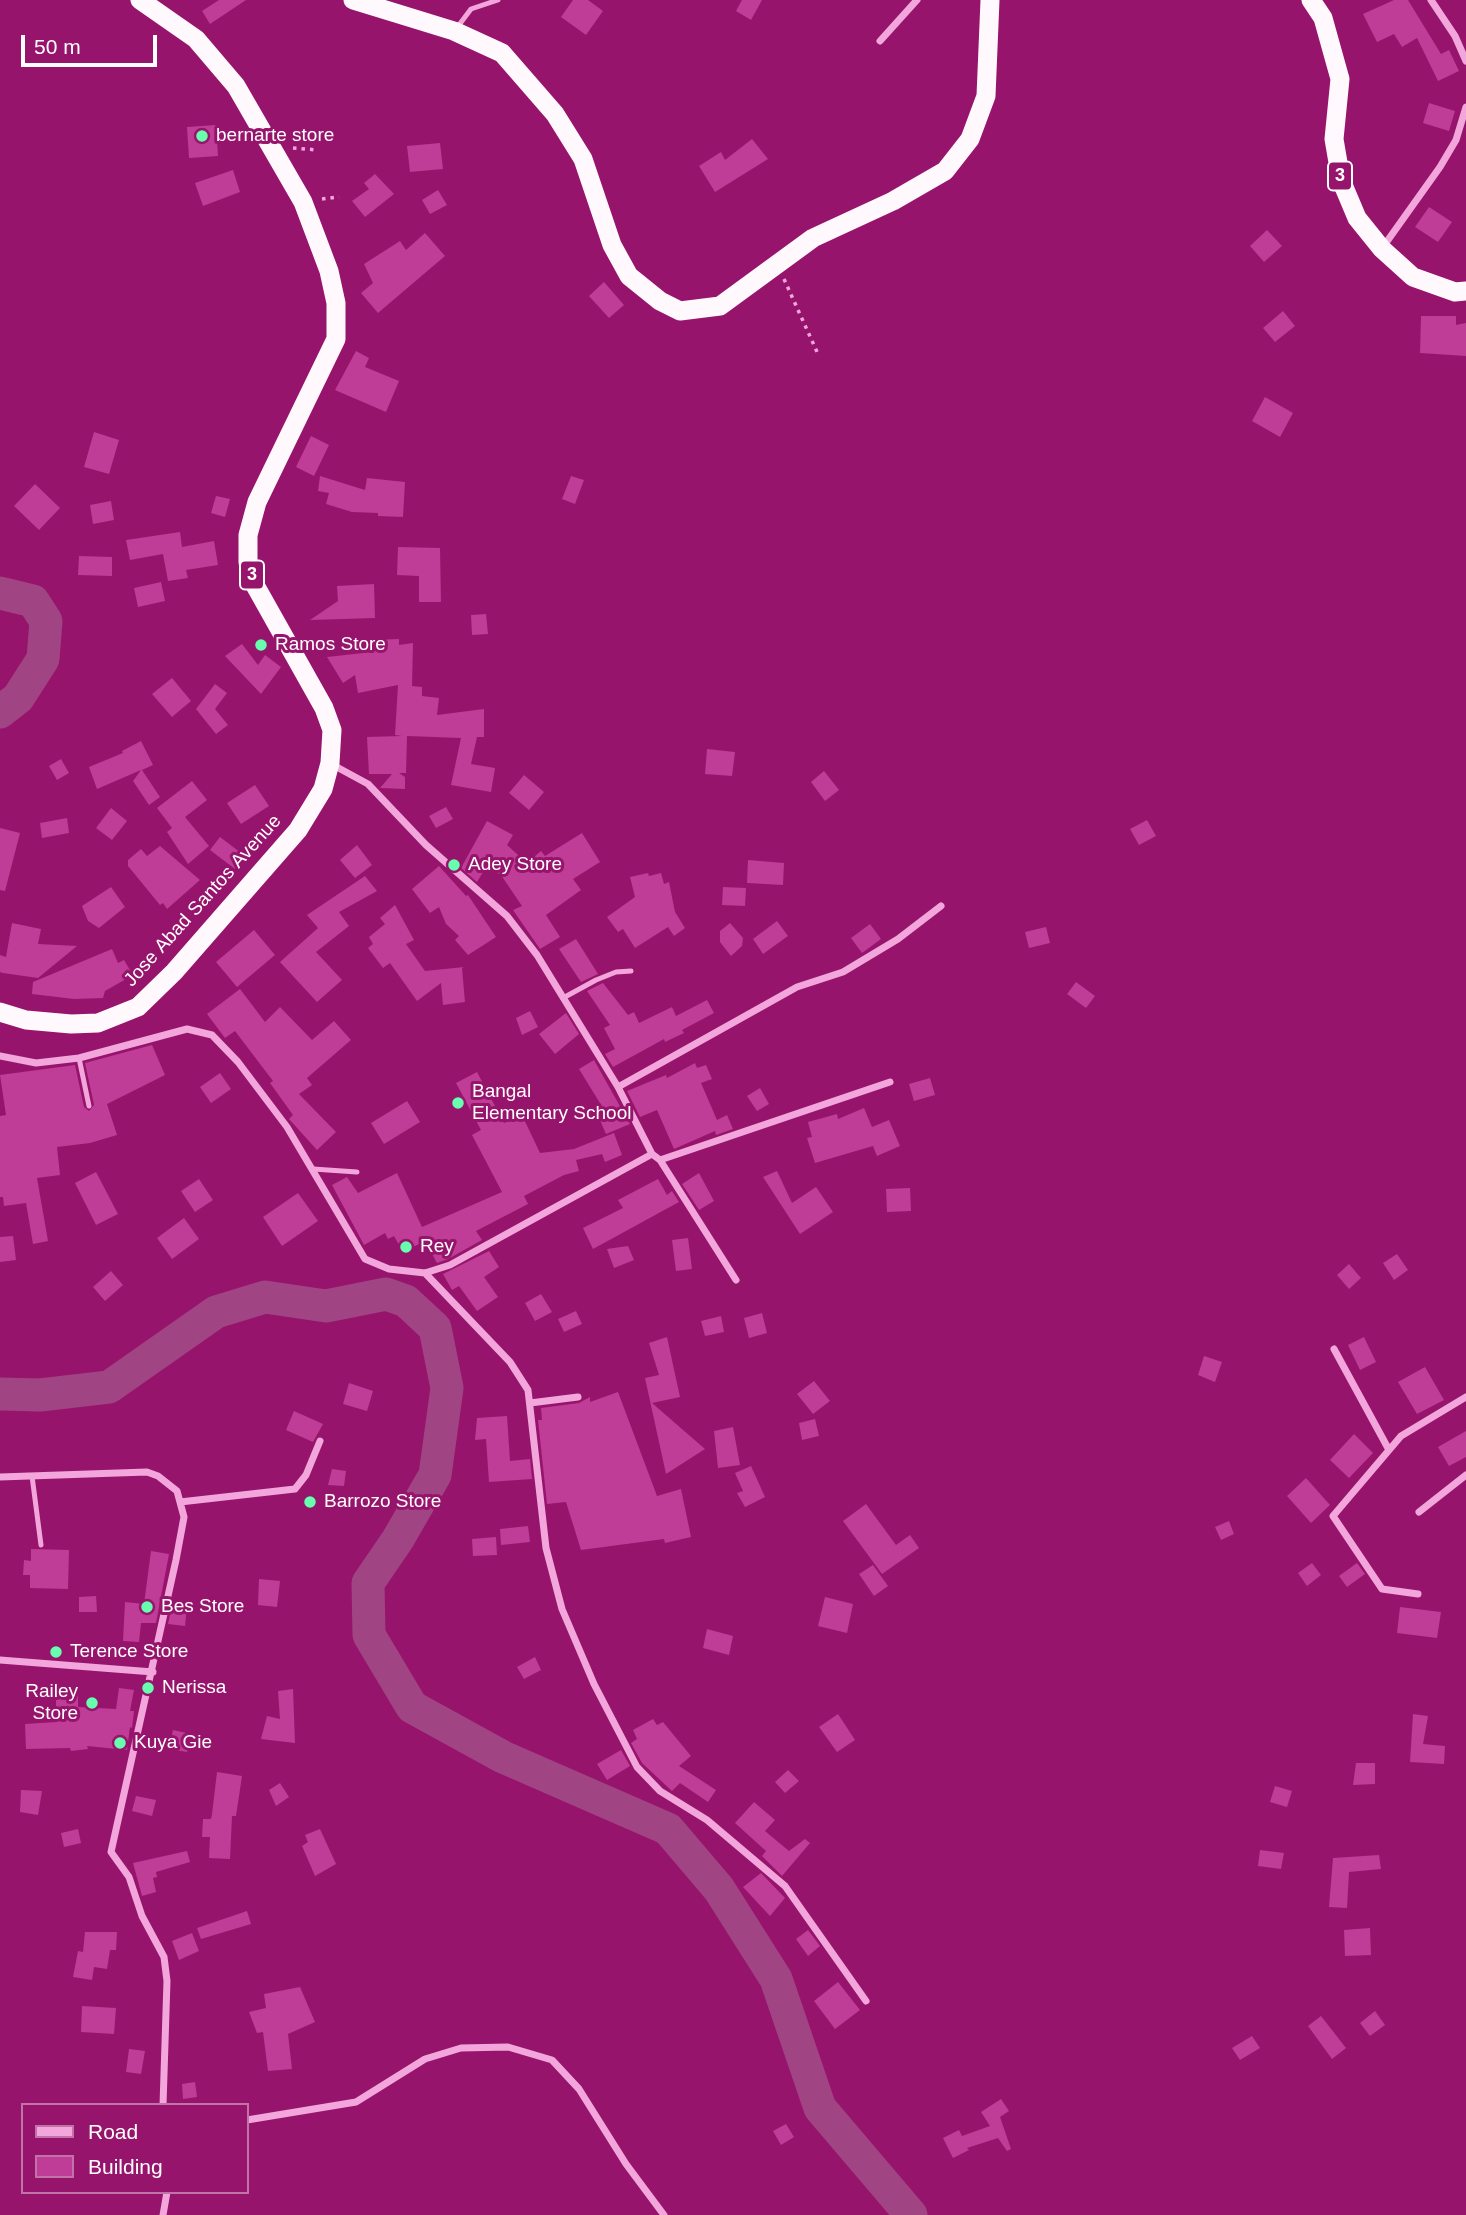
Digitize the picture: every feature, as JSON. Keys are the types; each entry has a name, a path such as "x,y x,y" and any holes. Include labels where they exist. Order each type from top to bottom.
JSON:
{"highway":[{"name":"Jose Abad Santos Avenue","path":"0,1012 26,1020 71,1024 98,1023 138,1007 174,972 298,830 323,789 330,762 332,730 324,708 256,587 248,562 248,534 257,502 336,340 336,303 329,271 303,202 236,86 196,39 140,0"},
{"path":"353,0 454,31 502,53 555,114 583,159 612,245 629,276 660,302 680,311 720,306 813,238 893,201 945,171 970,139 986,96 990,0"},
{"name":"3","path":"1311,0 1323,18 1340,79 1334,139 1341,180 1357,218 1382,248 1413,276 1455,292 1466,291"}],"street":[{"path":"880,41 917,0"},
{"path":"1431,0 1455,36 1466,61"},
{"path":"1382,248 1440,167 1456,140 1466,107"},
{"path":"330,762 368,784 426,845 507,916 537,955 618,1087 652,1154 660,1160 736,1280"},
{"path":"618,1087 797,987 843,972 898,939 941,906"},
{"path":"0,1056 36,1063 79,1058 187,1029 212,1035 238,1062 287,1127 365,1259 390,1269 425,1273 450,1265 652,1154"},
{"path":"660,1160 890,1082"},
{"path":"425,1273 510,1362 528,1390 546,1548 562,1609 624,1745 637,1767 660,1791 707,1819 785,1886 866,2001"},
{"path":"1334,1349 1389,1450"},
{"path":"530,1404 578,1397"},
{"path":"1418,1594 1382,1589 1333,1516 1389,1450 1415,1425 1466,1397"},
{"path":"180,1502 295,1489 306,1475 320,1441"},
{"path":"0,1477 147,1472 158,1476 177,1491 184,1517 153,1672 111,1852 129,1877 142,1916 164,1956 167,1981 163,2103"},
{"path":"1419,1512 1466,1475"},
{"path":"0,1660 153,1672"},
{"path":"248,2120 356,2102 425,2059 461,2048 508,2047 552,2060 579,2089 626,2164 664,2215"},
{"path":"163,2215 167,2194"}],"lane":[{"path":"454,31 471,9 498,0"},
{"path":"563,998 616,972 631,971"},
{"path":"79,1058 89,1106"},
{"path":"313,1169 357,1172"},
{"path":"32,1476 41,1545"}],"path":[{"path":"273,146 318,150"},
{"path":"778,266 818,354"}],"building":[{"path":"219,0 246,0 210,24 202,11"},
{"path":"573,0 588,0 603,11 586,35 561,17"},
{"path":"742,0 762,0 751,20 736,11"},
{"path":"1394,0 1408,0 1441,54 1449,50 1459,71 1438,81 1417,38 1402,47 1394,34 1377,42 1363,14"},
{"path":"1429,103 1455,111 1449,131 1423,123"},
{"path":"216,125 218,156 189,158 187,127"},
{"path":"752,139 768,159 715,192 699,166 721,152 725,160"},
{"path":"440,143 443,169 410,172 407,146"},
{"path":"233,170 240,192 203,206 195,183"},
{"path":"375,174 394,194 365,217 352,201 369,189 364,183"},
{"path":"438,190 447,205 430,214 422,200"},
{"path":"1429,207 1452,222 1438,242 1415,227"},
{"path":"1267,230 1282,246 1264,262 1250,246"},
{"path":"425,233 445,256 378,313 361,293 373,283 364,264 400,241 406,250"},
{"path":"604,282 624,305 609,318 589,296"},
{"path":"1283,311 1295,326 1275,342 1263,328"},
{"path":"1421,316 1456,316 1456,325 1466,323 1466,356 1420,353"},
{"path":"356,351 369,358 365,367 399,381 386,412 335,390"},
{"path":"1265,397 1293,413 1280,437 1252,421"},
{"path":"94,432 119,440 109,474 84,467"},
{"path":"311,436 329,445 314,476 296,467"},
{"path":"320,476 365,490 367,478 405,482 403,517 352,512 326,504 329,493 318,491"},
{"path":"571,476 584,480 575,504 562,499"},
{"path":"35,484 60,508 39,530 14,506"},
{"path":"216,496 230,499 225,517 211,513"},
{"path":"111,501 114,520 93,524 90,505"},
{"path":"180,532 182,547 214,541 218,565 186,570 188,578 168,581 163,554 130,560 126,540"},
{"path":"398,547 440,548 441,602 419,602 419,576 397,575"},
{"path":"79,556 112,557 112,576 78,575"},
{"path":"161,582 165,601 138,607 134,588"},
{"path":"374,584 375,618 310,620 338,601 337,586"},
{"path":"486,614 488,634 472,635 471,615"},
{"path":"399,639 399,645 413,643 412,686 422,687 422,696 439,698 437,715 484,709 484,737 477,737 471,764 495,768 491,792 451,785 461,738 407,736 406,773 399,773 405,777 405,789 380,788 392,774 369,774 367,737 402,736 395,735 398,685 358,693 355,675 343,683 327,657 372,652 372,640"},
{"path":"242,644 258,665 265,655 281,667 261,694 225,656"},
{"path":"172,678 191,701 172,717 152,694"},
{"path":"215,684 227,693 215,709 228,725 216,734 196,709"},
{"path":"141,741 153,765 142,770 160,797 149,805 133,781 141,770 97,789 89,767 123,753 122,751"},
{"path":"707,749 735,752 732,776 705,774"},
{"path":"61,759 69,773 57,780 49,766"},
{"path":"824,771 839,790 825,801 811,782"},
{"path":"524,775 544,792 529,810 509,793"},
{"path":"192,781 207,800 185,817 209,846 188,864 167,832 172,828 157,808"},
{"path":"255,785 269,806 241,824 227,803"},
{"path":"446,807 453,819 436,828 429,816"},
{"path":"111,808 127,821 112,840 96,828"},
{"path":"67,818 69,833 42,838 40,823"},
{"path":"1147,820 1156,836 1139,845 1130,829"},
{"path":"487,821 513,835 507,845 527,863 541,851 545,856 582,833 600,862 573,879 581,890 546,915 560,937 540,949 513,910 522,906 501,875 486,867 477,882 461,868"},
{"path":"0,828 20,833 5,891 0,890"},
{"path":"220,837 245,856 235,869 210,850"},
{"path":"357,845 372,865 355,878 340,860"},
{"path":"160,846 200,880 167,909 163,903 160,905 128,866 128,860 141,849 147,856"},
{"path":"748,860 784,863 783,885 747,883"},
{"path":"439,866 466,896 468,895 496,937 468,955 455,940 459,936 446,924 439,907 430,913 412,889"},
{"path":"648,873 649,876 661,873 664,884 669,882 675,912 685,928 674,936 668,927 635,948 623,929 618,932 607,917 635,897 630,877"},
{"path":"365,876 377,891 339,912 349,926 316,952 342,980 317,1002 280,962 318,928 307,915"},
{"path":"111,887 125,907 99,928 88,921 82,906"},
{"path":"723,887 746,888 745,906 722,905"},
{"path":"395,905 414,940 406,944 425,971 464,967 465,1002 443,1005 441,983 417,1001 390,963 383,968 368,948 373,944 369,937 385,924 380,918"},
{"path":"777,921 788,936 763,954 753,939"},
{"path":"12,923 41,929 38,944 77,946 38,978 0,972 0,955 6,957"},
{"path":"730,923 743,938 742,946 731,956 720,942 720,931"},
{"path":"870,924 881,939 862,953 851,938"},
{"path":"1046,927 1050,943 1029,948 1025,932"},
{"path":"254,930 275,955 237,987 216,962"},
{"path":"576,939 598,974 581,982 559,949"},
{"path":"112,949 118,963 124,960 133,975 105,991 103,998 74,999 32,994 33,982"},
{"path":"1076,982 1095,996 1086,1008 1067,994"},
{"path":"603,983 628,1015 634,1012 639,1023 672,1007 676,1016 707,1000 714,1013 682,1030 684,1033 665,1042 664,1039 613,1067 605,1054 615,1049 604,1028 610,1025 587,991"},
{"path":"240,989 265,1022 280,1007 312,1040 334,1021 351,1040 307,1078 312,1085 299,1094 336,1132 317,1150 289,1119 293,1115 270,1083 273,1081 235,1031 225,1038 207,1014"},
{"path":"530,1011 538,1027 522,1035 516,1018"},
{"path":"566,1013 579,1034 555,1054 539,1034"},
{"path":"152,1045 165,1075 107,1104 117,1135 90,1143 57,1147 60,1175 37,1178 48,1241 33,1244 26,1203 4,1206 3,1197 0,1197 0,1116 6,1115 0,1075 75,1065 84,1107 89,1111 94,1105 85,1063"},
{"path":"594,1060 630,1124 606,1134 596,1111 603,1108 579,1069"},
{"path":"695,1063 697,1068 706,1065 712,1079 701,1083 717,1120 727,1115 733,1129 716,1135 715,1131 674,1149 657,1110 640,1117 627,1091 666,1075 667,1078"},
{"path":"477,1072 504,1123 522,1115 540,1153 574,1149 614,1133 622,1155 605,1162 602,1154 576,1160 579,1171 564,1175 524,1196 528,1204 476,1231 482,1240 437,1263 425,1241 403,1252 394,1236 388,1239 385,1233 364,1245 332,1185 347,1177 358,1193 397,1173 422,1227 502,1192 472,1135 481,1130 456,1083"},
{"path":"220,1073 231,1089 211,1103 200,1087"},
{"path":"930,1078 935,1095 914,1101 909,1084"},
{"path":"760,1088 769,1104 757,1111 747,1096"},
{"path":"407,1101 420,1122 384,1144 371,1123"},
{"path":"864,1108 872,1127 889,1120 900,1146 877,1156 873,1146 815,1163 807,1138 812,1137 808,1122 837,1114 838,1119"},
{"path":"777,1171 792,1203 816,1187 833,1212 800,1234 763,1177"},
{"path":"96,1172 118,1214 96,1225 75,1183"},
{"path":"699,1173 714,1201 699,1210 682,1184"},
{"path":"199,1179 213,1200 195,1212 181,1191"},
{"path":"658,1179 667,1195 672,1191 679,1202 593,1249 583,1228 623,1208 618,1200"},
{"path":"910,1188 911,1211 887,1212 886,1189"},
{"path":"298,1193 318,1221 282,1246 263,1217"},
{"path":"184,1218 199,1239 172,1259 157,1238"},
{"path":"13,1236 16,1260 0,1262 0,1237"},
{"path":"688,1238 692,1269 676,1271 672,1240"},
{"path":"628,1246 634,1260 614,1268 607,1249"},
{"path":"489,1251 499,1267 484,1277 498,1297 477,1311 459,1286 452,1290 443,1274"},
{"path":"1397,1254 1408,1270 1394,1280 1383,1263"},
{"path":"1349,1264 1361,1278 1349,1289 1337,1275"},
{"path":"111,1271 123,1285 105,1301 93,1287"},
{"path":"541,1294 552,1312 535,1321 525,1303"},
{"path":"576,1311 582,1324 564,1332 558,1319"},
{"path":"762,1313 767,1333 749,1338 744,1318"},
{"path":"721,1316 724,1332 705,1336 701,1321"},
{"path":"667,1337 680,1397 652,1403 705,1449 666,1474 645,1378 659,1375 649,1343"},
{"path":"1364,1337 1376,1362 1360,1370 1348,1345"},
{"path":"1204,1356 1222,1362 1215,1382 1198,1375"},
{"path":"1425,1367 1444,1400 1417,1414 1398,1382"},
{"path":"814,1381 830,1401 813,1414 797,1394"},
{"path":"349,1383 373,1391 367,1411 343,1404"},
{"path":"618,1392 657,1496 681,1489 691,1537 665,1543 664,1539 581,1550 566,1502 547,1504 538,1420 542,1420 541,1408 579,1403 590,1397 590,1402"},
{"path":"294,1411 323,1424 313,1442 286,1430"},
{"path":"507,1416 510,1461 530,1459 532,1479 489,1482 486,1439 475,1440 477,1418"},
{"path":"815,1419 819,1436 802,1440 799,1423"},
{"path":"733,1427 740,1465 718,1468 714,1431"},
{"path":"1466,1431 1466,1457 1449,1466 1438,1447"},
{"path":"1354,1434 1373,1453 1349,1478 1330,1460"},
{"path":"751,1466 765,1497 745,1507 737,1493 743,1491 735,1473"},
{"path":"332,1469 346,1471 344,1486 328,1485"},
{"path":"1306,1478 1330,1505 1311,1523 1287,1496"},
{"path":"866,1504 896,1545 910,1535 919,1548 882,1574 843,1521"},
{"path":"1229,1521 1234,1534 1221,1540 1215,1527"},
{"path":"528,1526 530,1542 501,1545 500,1529"},
{"path":"496,1537 497,1555 473,1556 472,1539"},
{"path":"31,1549 69,1550 68,1589 30,1588 30,1575 23,1575 24,1560 31,1561"},
{"path":"151,1551 169,1554 156,1623 141,1623 139,1642 123,1641 125,1602 144,1604"},
{"path":"1312,1563 1321,1575 1307,1586 1298,1573"},
{"path":"1357,1563 1365,1574 1347,1587 1339,1576"},
{"path":"873,1565 888,1586 874,1596 859,1574"},
{"path":"259,1579 280,1581 277,1607 258,1605"},
{"path":"96,1596 97,1612 79,1612 79,1597"},
{"path":"825,1597 853,1604 847,1633 818,1626"},
{"path":"172,1605 187,1606 185,1626 168,1624"},
{"path":"1400,1607 1441,1612 1437,1638 1397,1633"},
{"path":"707,1629 733,1636 729,1655 703,1648"},
{"path":"535,1657 541,1670 524,1679 517,1667"},
{"path":"119,1688 134,1690 130,1711 134,1711 127,1750 87,1746 88,1749 71,1751 70,1748 26,1749 25,1724 56,1722 56,1691 78,1691 78,1707 116,1709"},
{"path":"293,1689 295,1743 261,1739 267,1716 280,1719 278,1691"},
{"path":"838,1714 855,1740 837,1752 819,1727"},
{"path":"1413,1714 1428,1716 1423,1744 1445,1746 1444,1764 1410,1762"},
{"path":"653,1719 657,1725 663,1722 691,1756 679,1766 716,1790 708,1802 680,1783 672,1791 642,1763 631,1743 637,1739 633,1730"},
{"path":"173,1730 191,1734 187,1752 169,1749"},
{"path":"621,1750 630,1766 607,1780 597,1764"},
{"path":"1356,1763 1375,1763 1375,1784 1353,1785"},
{"path":"788,1770 799,1781 785,1793 775,1782"},
{"path":"217,1772 242,1776 236,1816 232,1816 230,1859 209,1858 210,1837 202,1837 203,1819 211,1819"},
{"path":"280,1783 289,1797 276,1806 269,1790"},
{"path":"1275,1786 1292,1791 1287,1807 1270,1802"},
{"path":"21,1790 42,1791 38,1815 20,1812"},
{"path":"136,1796 156,1800 152,1816 132,1811"},
{"path":"754,1802 775,1820 765,1831 789,1851 805,1839 810,1843 782,1876 762,1856 766,1851 735,1823"},
{"path":"78,1829 81,1843 64,1847 61,1833"},
{"path":"320,1829 336,1864 315,1876 302,1846 308,1842 305,1835"},
{"path":"1260,1850 1284,1853 1281,1869 1258,1866"},
{"path":"187,1851 190,1862 156,1872 157,1877 153,1878 156,1892 142,1896 133,1863"},
{"path":"1379,1855 1381,1869 1349,1872 1347,1908 1329,1907 1333,1858"},
{"path":"761,1873 785,1898 770,1916 743,1887"},
{"path":"247,1911 251,1924 201,1939 197,1928"},
{"path":"1370,1928 1371,1955 1345,1956 1344,1930"},
{"path":"808,1930 820,1946 808,1956 796,1939"},
{"path":"85,1932 117,1932 116,1950 110,1950 107,1969 94,1967 92,1980 73,1977 78,1951 83,1952"},
{"path":"192,1933 199,1951 179,1960 172,1941"},
{"path":"838,1982 860,2010 835,2029 814,2001"},
{"path":"300,1987 315,2022 288,2034 292,2069 268,2071 263,2032 257,2033 249,2012 266,2008 264,1994"},
{"path":"82,2006 116,2008 114,2034 81,2032"},
{"path":"1375,2011 1385,2025 1370,2036 1360,2023"},
{"path":"1321,2016 1346,2048 1332,2059 1308,2026"},
{"path":"1252,2036 1260,2048 1240,2060 1232,2048"},
{"path":"129,2049 145,2051 141,2074 126,2072"},
{"path":"195,2082 197,2097 183,2099 182,2084"},
{"path":"1001,2099 1009,2111 1000,2117 1011,2149 1007,2151 998,2138 967,2148 969,2150 953,2158 943,2138 959,2130 962,2136 990,2126 981,2112"},
{"path":"786,2124 794,2137 781,2145 773,2131"}],"waterway":[{"path":"0,593 33,601 46,621 43,659 18,698 0,712"},
{"path":"0,1394 40,1395 109,1387 216,1312 265,1297 326,1306 386,1294 406,1301 435,1328 447,1388 435,1475 398,1539 368,1583 369,1635 412,1707 503,1757 668,1829 719,1889 776,1979 820,2108 911,2215"}],"place":[{"name":"bernarte store","path":"202,136"},
{"name":"Ramos Store","path":"261,645"},
{"name":"Adey Store","path":"454,865"},
{"name":"Bangal Elementary School","path":"458,1103"},
{"name":"Rey","path":"406,1247"},
{"name":"Barrozo Store","path":"310,1502"},
{"name":"Bes Store","path":"147,1607"},
{"name":"Terence Store","path":"56,1652"},
{"name":"Nerissa","path":"148,1688"},
{"name":"Railey Store","path":"92,1703"},
{"name":"Kuya Gie","path":"120,1743"}]}
